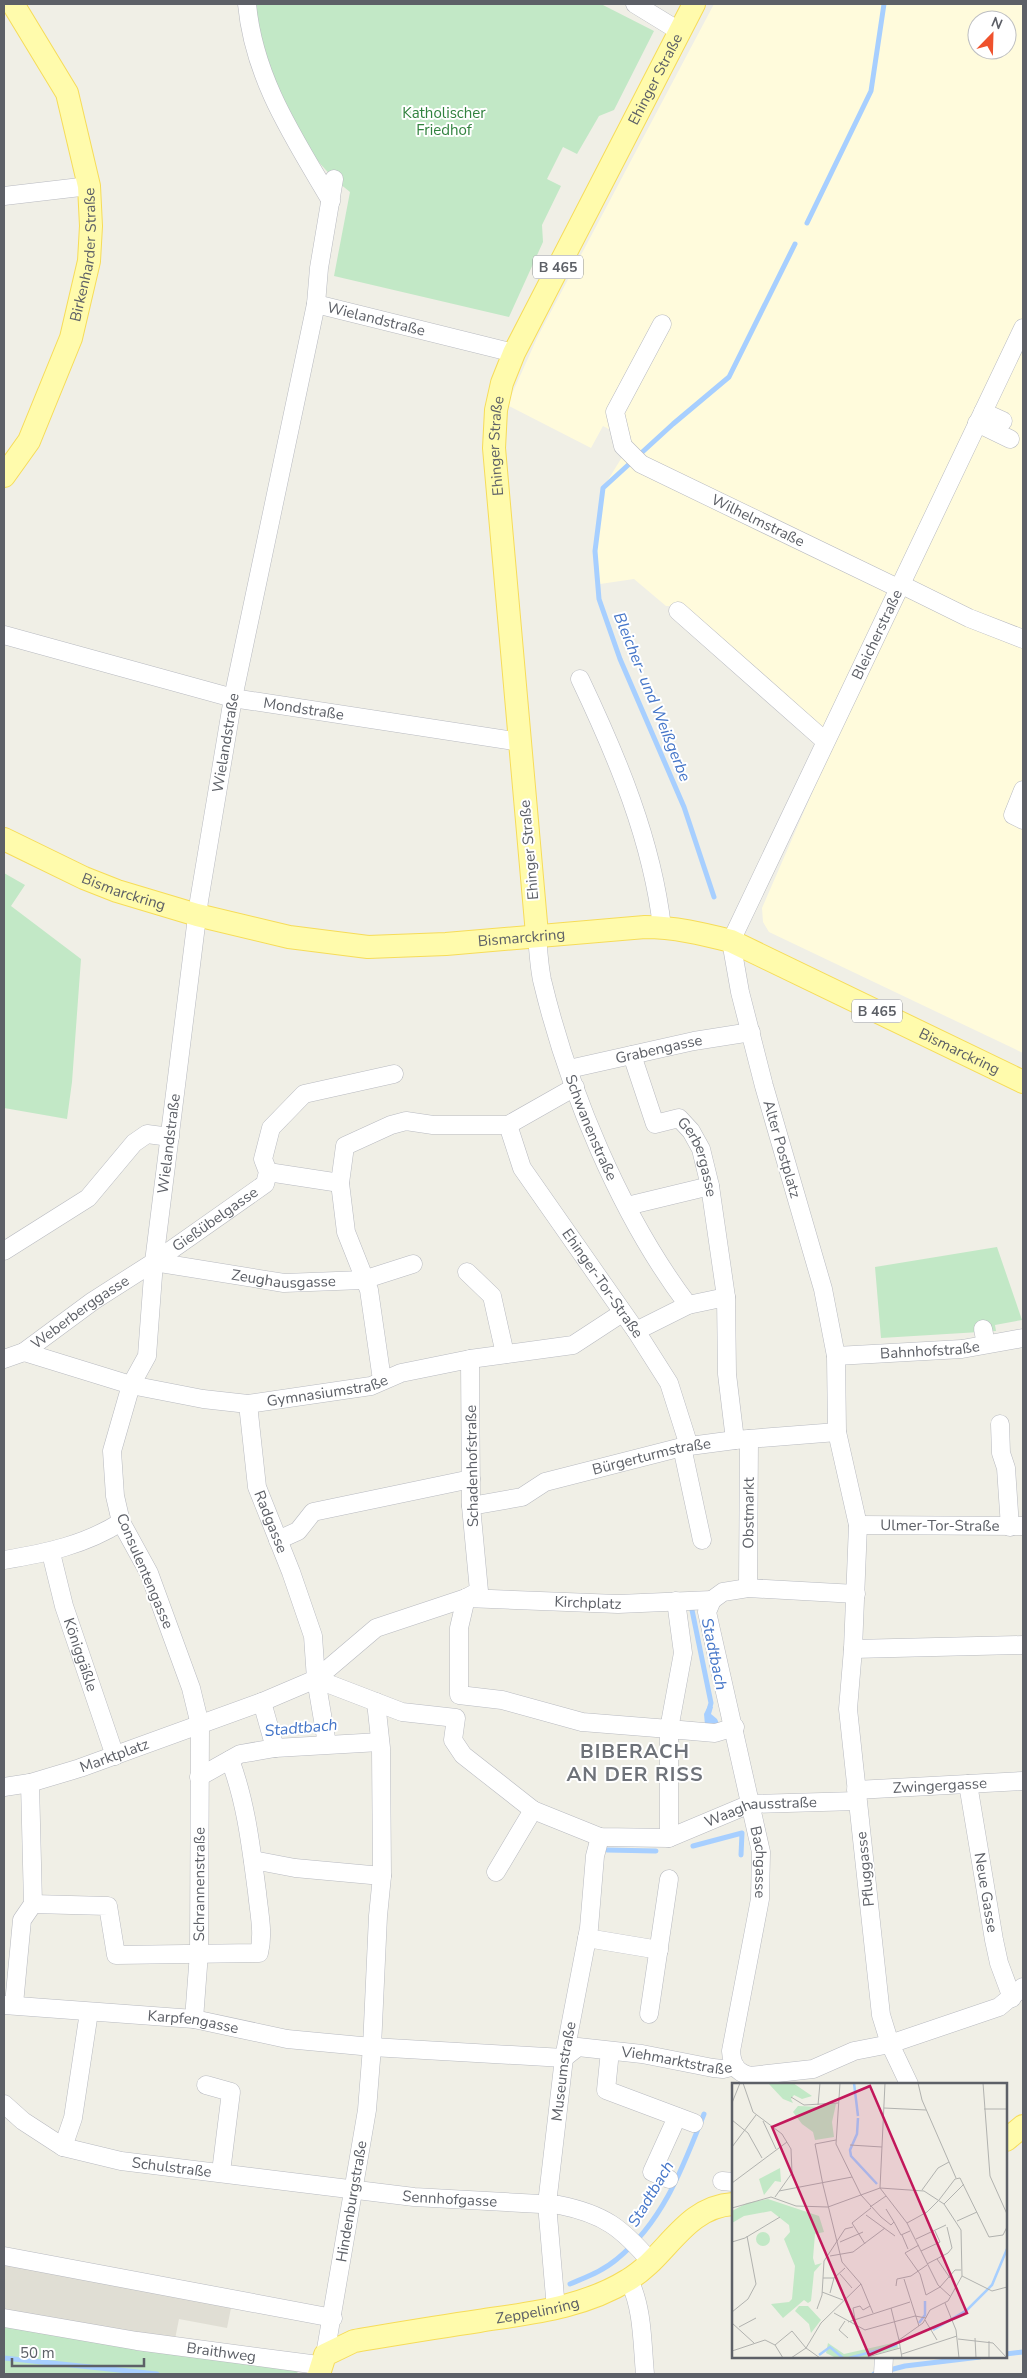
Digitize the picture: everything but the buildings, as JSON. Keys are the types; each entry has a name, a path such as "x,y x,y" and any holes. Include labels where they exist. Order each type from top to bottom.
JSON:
{"main road":[{"name":"Birkenharder Straße","path":"4,476 28,441 71,338 89,261 91,226 89,186 67,93 13,4"},
{"name":"Ehinger Straße","path":"536,934 494,437 496,410 502,382 514,353 694,4"},
{"name":"Bismarckring","path":"4,839 84,878 117,891 197,915 289,937 368,946 446,944 536,934 662,927 731,941 1023,1082"},
{"path":"1007,2139 1023,2126"},
{"name":"Zeppelinring","path":"322,2365 354,2341 556,2309 602,2293 629,2280 646,2255 699,2214 713,2207 732,2204"}],"street":[{"path":"247,4 257,59 281,115 331,202"},
{"path":"635,4 679,31"},
{"path":"316,304 319,268 334,179"},
{"path":"4,196 89,186"},
{"name":"Wielandstraße","path":"131,1385 146,1356 154,1262 197,915 233,698 316,304 514,353"},
{"name":"Wilhelmstraße","path":"662,324 615,412 623,446 641,464 901,582 969,618 1018,636"},
{"name":"Bleicherstraße","path":"731,941 1023,328"},
{"path":"980,417 1003,421"},
{"path":"980,417 1010,439"},
{"path":"678,611 825,741"},
{"name":"Mondstraße","path":"4,635 233,698 520,742"},
{"path":"580,679 606,734 629,793 657,895 662,927"},
{"path":"1023,790 1013,814 1023,820"},
{"name":"Schwanenstraße","path":"536,934 542,978 569,1069 606,1164 626,1206 688,1306"},
{"name":"Alter Postplatz","path":"731,941 740,992 824,1289 836,1356"},
{"name":"Grabengasse","path":"569,1069 751,1032"},
{"name":"Gerbergasse","path":"632,1055 655,1124 679,1118 691,1131 701,1149 710,1186 726,1296"},
{"name":"Gießübelgasse","path":"154,1262 264,1184 268,1172 263,1159 271,1128 304,1094 394,1074"},
{"path":"382,1380 369,1290 363,1280 346,1232 340,1183 345,1146 391,1125 406,1121 433,1125 508,1125 575,1087"},
{"name":"Ehinger-Tor-Straße","path":"508,1125 522,1168 670,1383 682,1420 686,1446"},
{"path":"4,1251 88,1198 134,1143 147,1134 170,1137"},
{"name":"Gießübelgasse","path":"268,1172 340,1183"},
{"path":"626,1206 710,1186"},
{"name":"Zeughausgasse","path":"154,1262 284,1282 363,1280 413,1264"},
{"name":"Weberberggasse","path":"4,1359 24,1352 93,1300 154,1262"},
{"path":"467,1272 492,1296 505,1354"},
{"path":"636,1331 688,1306 726,1296 727,1374 742,1439"},
{"name":"Gymnasiumstraße","path":"24,1352 131,1385 204,1399 248,1404 371,1386 401,1373 470,1359 573,1345 622,1312"},
{"name":"Bahnhofstraße","path":"836,1356 962,1349 985,1337 1023,1338"},
{"path":"836,1356 837,1432 858,1525"},
{"name":"Schadenhofstraße","path":"466,1598 479,1592 471,1506 470,1359"},
{"name":"Consulentengasse","path":"131,1385 112,1451 115,1496 121,1522 149,1573 191,1688 200,1725"},
{"name":"Radgasse","path":"248,1404 257,1487 313,1636 316,1679 327,1739"},
{"path":"1000,1424 1001,1453 1006,1468 1016,1527"},
{"name":"Bürgerturmstraße","path":"471,1506 522,1497 545,1482 686,1446 742,1439 837,1432"},
{"name":"Obstmarkt","path":"742,1439 748,1588"},
{"path":"686,1446 702,1540"},
{"path":"278,1540 298,1531 313,1512 471,1478"},
{"path":"4,1560 51,1553 79,1544 121,1522"},
{"name":"Ulmer-Tor-Straße","path":"858,1525 1016,1527"},
{"name":"Pfluggasse","path":"858,1525 854,1649 848,1709 881,2015 890,2044 909,2083"},
{"name":"Königgäßle","path":"51,1553 64,1606 115,1756"},
{"path":"712,1600 723,1592 748,1588 856,1594"},
{"path":"466,1598 458,1628 459,1695 502,1700 582,1722 715,1733 735,1727"},
{"name":"Marktplatz","path":"4,1787 30,1783 115,1756 262,1702 316,1679 376,1628 466,1598"},
{"name":"Kirchplatz","path":"466,1598 618,1604 712,1600"},
{"name":"Bachgasse","path":"712,1600 707,1612 735,1727 750,1804 762,1852 760,1899 731,2051 734,2066"},
{"path":"668,1838 669,1729 683,1653 676,1602"},
{"path":"854,1649 1016,1645"},
{"path":"316,1679 376,1702"},
{"path":"262,1702 275,1744"},
{"name":"Waaghausstraße","path":"376,1702 402,1712 456,1718 453,1740 463,1755 533,1810 600,1837 668,1838 750,1804 857,1796"},
{"name":"Hindenburgstraße","path":"322,2365 333,2318 367,2110 382,1876 380,1745 376,1702"},
{"name":"Schrannenstraße","path":"194,2019 199,1953 200,1725"},
{"path":"199,1777 240,1754 275,1744 327,1739 380,1745"},
{"path":"33,1904 108,1906 116,1955 259,1953 262,1939 253,1860 241,1788 230,1760"},
{"name":"Zwingergasse","path":"857,1796 1023,1780"},
{"path":"9,2004 22,1920 33,1904 30,1783"},
{"name":"Neue Gasse","path":"968,1784 999,1963 1018,1993"},
{"path":"496,1872 533,1810"},
{"name":"Museumstraße","path":"556,2309 547,2204 564,2058 587,1938 595,1856 600,1837"},
{"path":"253,1860 294,1868 382,1876"},
{"path":"649,2014 669,1879"},
{"path":"587,1938 658,1950"},
{"name":"Viehmarktstraße","path":"372,2042 564,2058 578,2047 642,2054 723,2070 734,2066 740,2073 750,2076 813,2069 854,2051 890,2044 999,2007 1018,1993"},
{"name":"Karpfengasse","path":"9,2004 194,2019 287,2039 372,2042"},
{"path":"63,2147 73,2118 90,2012"},
{"path":"610,2051 606,2090 694,2123"},
{"path":"206,2085 231,2092 222,2164"},
{"name":"Schulstraße","path":"4,2104 30,2126 63,2147 121,2161 353,2189"},
{"path":"669,2179 652,2172 677,2117"},
{"name":"Sennhofgasse","path":"353,2189 414,2197 547,2204 579,2209 624,2231 646,2255"},
{"path":"4,2256 333,2318"},
{"path":"629,2280 636,2295 640,2311 644,2367"},
{"name":"Braithweg","path":"4,2318 137,2341 322,2365"}],"shaded area":[{"path":"714,4 1023,4 1023,1053 769,932 763,922 762,908 836,738 679,606 666,606 634,579 600,584 595,551 603,488 632,441 603,426 591,448 507,405 538,336"},
{"path":"4,2260 232,2303 227,2328 179,2319 174,2344 4,2315"}],"green space":[{"name":"Katholischer Friedhof","path":"255,4 601,4 654,31 614,110 599,116 577,154 563,147 547,179 561,186 542,225 543,242 509,317 334,276 350,192 330,174 313,154 298,132 285,107 274,82 266,56"},
{"path":"4,873 25,885 11,906 81,959 72,1082 67,1119 4,1108"},
{"path":"997,1247 1022,1320 995,1325 996,1331 881,1338 875,1267"},
{"path":"4,2323 299,2367 297,2374 4,2374"}],"water":[{"path":"709,1704 713,1707 711,1714 717,1719 721,1728 705,1725 704,1714"}],"waterway":[{"name":"Bleicher- und Weißgerbe","path":"807,223 871,91 884,4"},
{"name":"Bleicher- und Weißgerbe","path":"714,897 684,807 620,659 599,599 595,551 603,488 673,424 729,377 795,244"},
{"name":"Stadtbach","path":"692,1610 711,1703 709,1710"},
{"name":"Stadtbach","path":"693,1846 742,1833 741,1855"},
{"name":"Stadtbach","path":"607,1850 656,1851"},
{"name":"Stadtbach","path":"570,2284 612,2263 647,2228 670,2192 704,2114"},
{"path":"1007,2354 1023,2352"},
{"path":"4,2358 157,2374"},
{"path":"874,2374 905,2366 972,2358"}],"district":[{"name":"BIBERACH AN DER RISS","path":"635,1762"}]}
